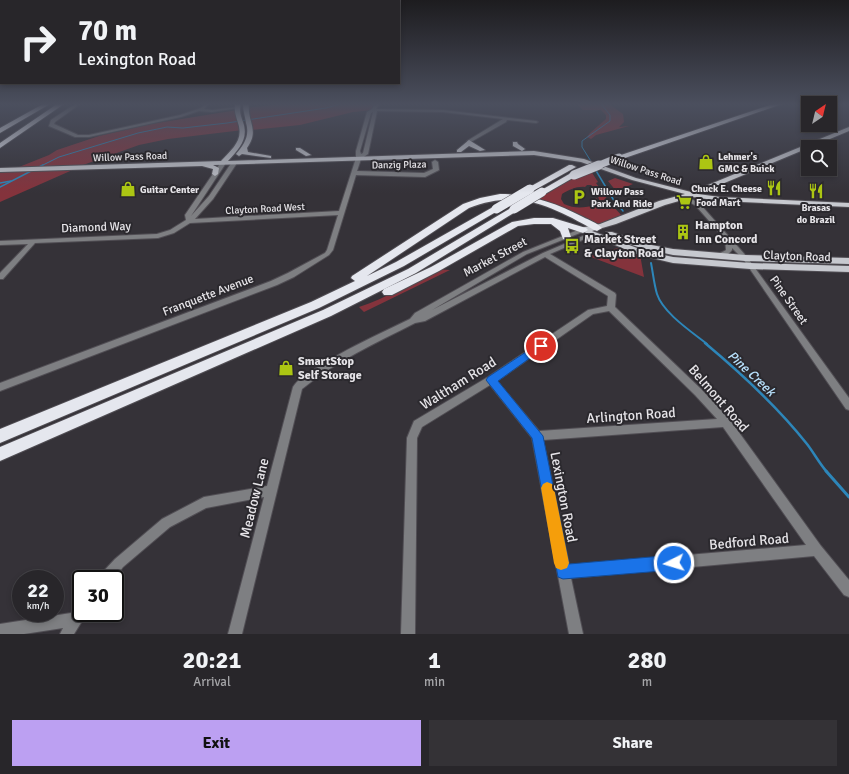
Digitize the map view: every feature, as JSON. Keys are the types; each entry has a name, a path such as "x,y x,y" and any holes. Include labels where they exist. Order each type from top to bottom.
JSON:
{"highway":[{"path":"0,146 18,134"},
{"path":"0,454 365,282 400,264 530,189 573,171 611,152 667,134"},
{"path":"0,436 223,350 327,313 378,289 437,256 542,192 573,171 690,134"},
{"path":"223,350 357,277 410,241 476,201 500,196 524,197 538,200 562,210 594,231"},
{"path":"223,350 374,299 435,269 515,224 534,221 553,221 583,230"},
{"path":"553,221 564,230 566,237"}],"main road":[{"path":"225,161 242,138 243,134"},
{"path":"235,160 246,146 251,134"},
{"name":"Market Street","path":"689,193 744,168 830,134"},
{"name":"Market Street","path":"594,231 838,134"},
{"path":"459,151 470,142 474,147 482,150"},
{"path":"516,143 516,145 522,149"},
{"path":"246,146 245,153 268,156"},
{"path":"298,149 308,155"},
{"name":"Willow Pass Road","path":"235,160 252,162 338,159 365,154 522,149 550,151 591,162 689,193 849,201"},
{"name":"Willow Pass Road","path":"2,169 14,167 193,164 268,156 416,156 534,153 591,162 652,184 720,199 849,205"},
{"path":"416,156 435,162"},
{"path":"338,159 356,166"},
{"name":"Willow Pass Road","path":"2,169 225,161"},
{"path":"228,172 238,166 252,162"},
{"path":"193,164 216,168 216,174"},
{"path":"737,175 745,170 744,168 762,164"},
{"path":"130,166 150,170 153,173"},
{"path":"717,183 714,186 718,192 730,196"},
{"path":"652,184 665,194 663,203"},
{"path":"786,203 849,210"},
{"path":"624,218 618,223 616,229 632,242"},
{"name":"Clayton Road","path":"583,230 594,231 673,252 744,258 849,261"},
{"name":"Clayton Road","path":"594,231 642,253 673,260 750,266 849,270"}],"street":[{"path":"70,134 76,136 96,134"},
{"name":"Franquette Avenue","path":"0,387 291,275 329,252 354,173 364,134"},
{"path":"365,154 370,134"},
{"path":"470,142 484,134"},
{"path":"242,138 246,139 246,146"},
{"name":"Diamond Way","path":"0,242 158,236 177,230 198,214 235,160"},
{"path":"190,221 188,215 225,161"},
{"name":"Danzig Plaza","path":"354,173 425,175 436,170 435,162"},
{"name":"Pine Street","path":"689,193 744,258 849,406"},
{"name":"Clayton Road West","path":"190,221 341,213"},
{"name":"Market Street","path":"413,321 418,314 525,253 583,230"},
{"name":"Market Street","path":"312,375 413,321 422,319 545,254 594,231"},
{"path":"718,256 725,254 729,250 728,239"},
{"path":"0,277 34,241"},
{"name":"Belmont Road","path":"545,254 612,294 612,308 698,392 726,423 817,550 849,590"},
{"name":"Waltham Road","path":"408,634 412,438 418,424 491,380 591,312 612,308"},
{"name":"Meadow Lane","path":"235,634 298,387 312,375"},
{"name":"Lexington Road","path":"491,380 537,436 576,634"},
{"name":"Arlington Road","path":"537,436 726,423"},
{"path":"113,570 119,562 166,523 204,503 272,490"},
{"name":"Bedford Road","path":"563,572 817,550"},
{"path":"0,631 72,616"},
{"path":"67,634 74,622"}],"shaded area":[{"path":"109,134 213,134 168,139 139,145 83,165 19,167 49,155 57,150"},
{"path":"590,134 601,134 591,139 587,137"},
{"path":"77,168 0,202 0,170"},
{"path":"589,168 598,182 596,183 610,203 624,218 597,228 532,199","holes":["592,185 589,189 596,192 601,204 596,206 598,204 597,198 594,199 597,201 596,205 576,207 564,204 561,199 562,194 570,190"]},
{"path":"615,178 633,184 616,191 608,181"},
{"path":"626,247 642,253 641,260 644,277 583,254"},
{"path":"435,269 450,270 364,312 359,307 388,295"}],"waterway":[{"path":"39,167 59,157 136,134"},
{"name":"Pine Creek","path":"592,134 582,141 582,147 592,163"},
{"name":"Pine Creek","path":"595,169 613,199 623,211"},
{"path":"0,187 33,170"},
{"path":"0,183 11,181"},
{"name":"Pine Creek","path":"651,263 656,290 660,301 679,322 707,344"},
{"name":"Pine Creek","path":"705,343 746,379 796,430 827,472"},
{"name":"Pine Creek","path":"826,471 849,497"}],"slow traffic":[{"path":"547,488 561,563"}],"place":[{"name":"Lehmer's GMC & Buick","path":"706,162"},
{"name":"Chuck E. Cheese","path":"774,188"},
{"name":"Guitar Center","path":"128,189"},
{"name":"Brasas do Brazil","path":"816,191"},
{"name":"Willow Pass Park And Ride","path":"579,197"},
{"name":"Food Mart","path":"684,202"},
{"name":"Hampton Inn Concord","path":"683,232"},
{"name":"Market Street & Clayton Road","path":"572,246"},
{"name":"SmartStop Self Storage","path":"286,368"}],"route":[{"path":"541,346 491,380 537,436 563,572 674,563"}]}
